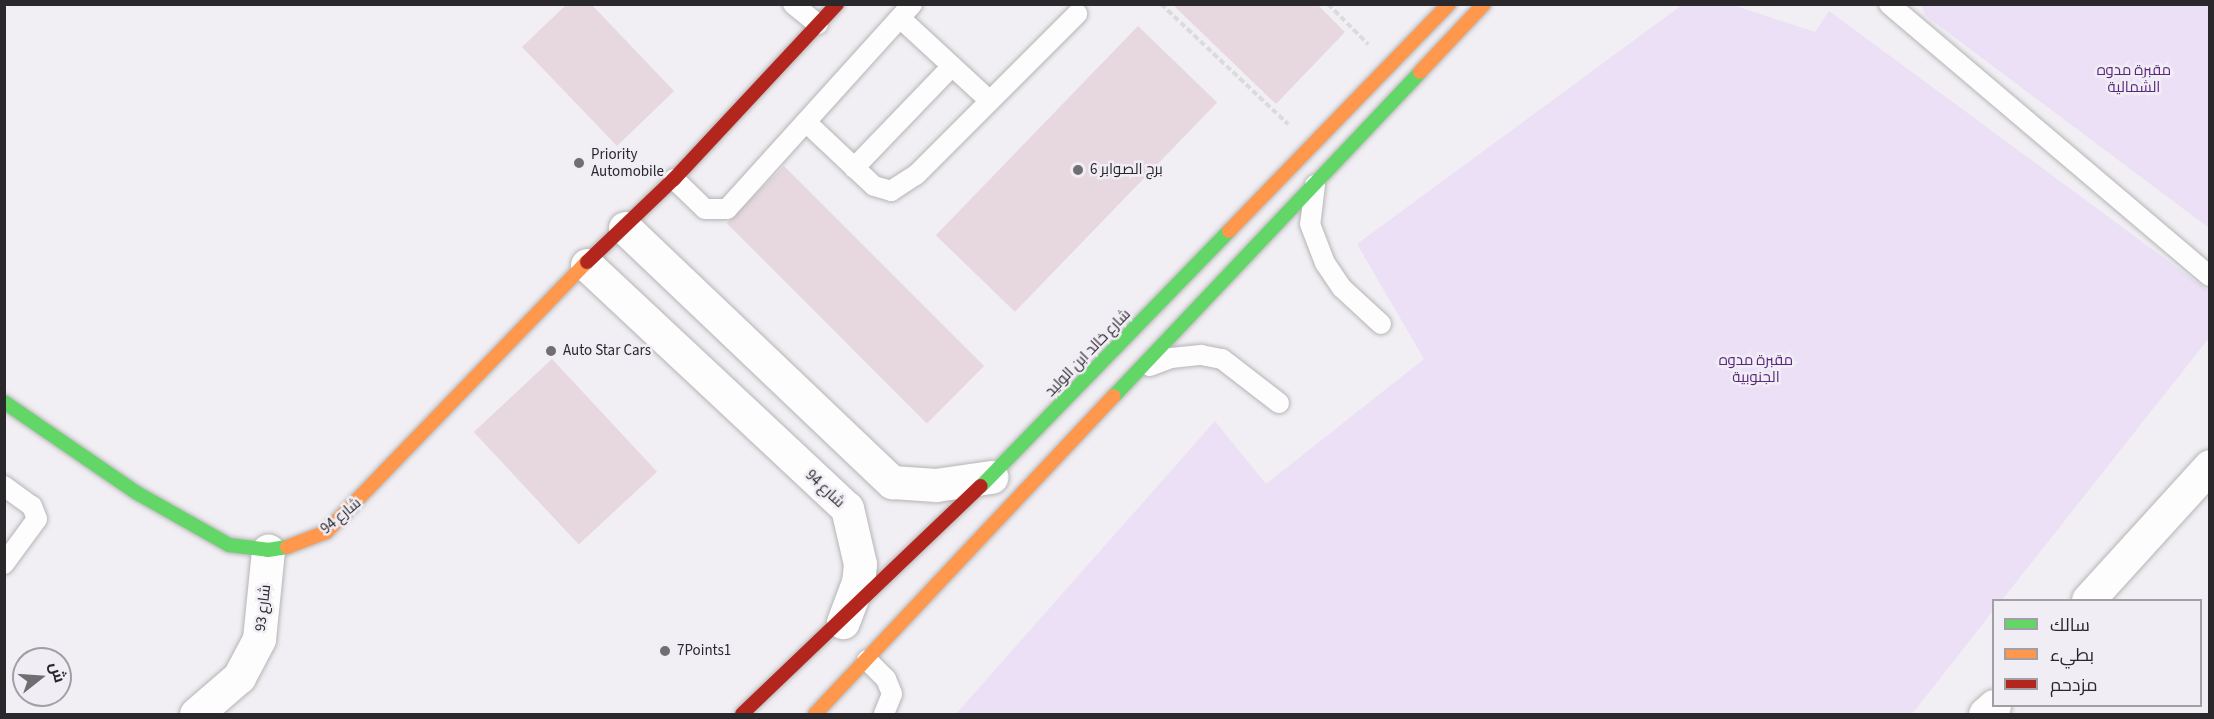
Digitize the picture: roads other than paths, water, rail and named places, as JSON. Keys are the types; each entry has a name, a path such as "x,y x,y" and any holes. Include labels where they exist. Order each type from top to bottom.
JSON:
{"main road":[{"name":"شارع 94","path":"4,402 189,524 229,545 268,550 298,545 326,532 520,327 674,179 837,4"},
{"name":"شارع خالد ابن الوليد","path":"742,714 843,622 991,477 1449,4"},
{"path":"815,714 1484,4"}],"street":[{"path":"625,228 892,482 936,486 991,477"},
{"name":"شارع 94","path":"587,265 847,508 860,564 858,582 843,622"},
{"path":"2089,599 2210,466"},
{"name":"شارع 93","path":"196,714 239,677 260,639 268,550"}],"lane":[{"path":"792,4 818,24"},
{"path":"1889,4 2210,276"},
{"path":"674,179 705,209 727,209 906,11 952,66 990,101"},
{"path":"806,122 874,186 891,191 916,176 1077,14"},
{"path":"854,168 952,66"},
{"path":"1315,185 1310,224 1325,263 1342,288 1381,324"},
{"path":"1142,369 1171,358 1201,355 1222,359 1279,403"},
{"path":"4,486 32,506 37,519 6,561"},
{"path":"867,660 886,679 892,694 885,714"}],"place":[{"name":"Priority Automobile","path":"579,163"},
{"name":"برج الصوابر 6","path":"1078,170"},
{"name":"Auto Star Cars","path":"551,351"},
{"name":"7Points1","path":"665,651"}],"park label":[{"name":"مقبرة مدوه الشمالية","path":"2134,78"},
{"name":"مقبرة مدوه الجنوبية","path":"1756,368"}]}
